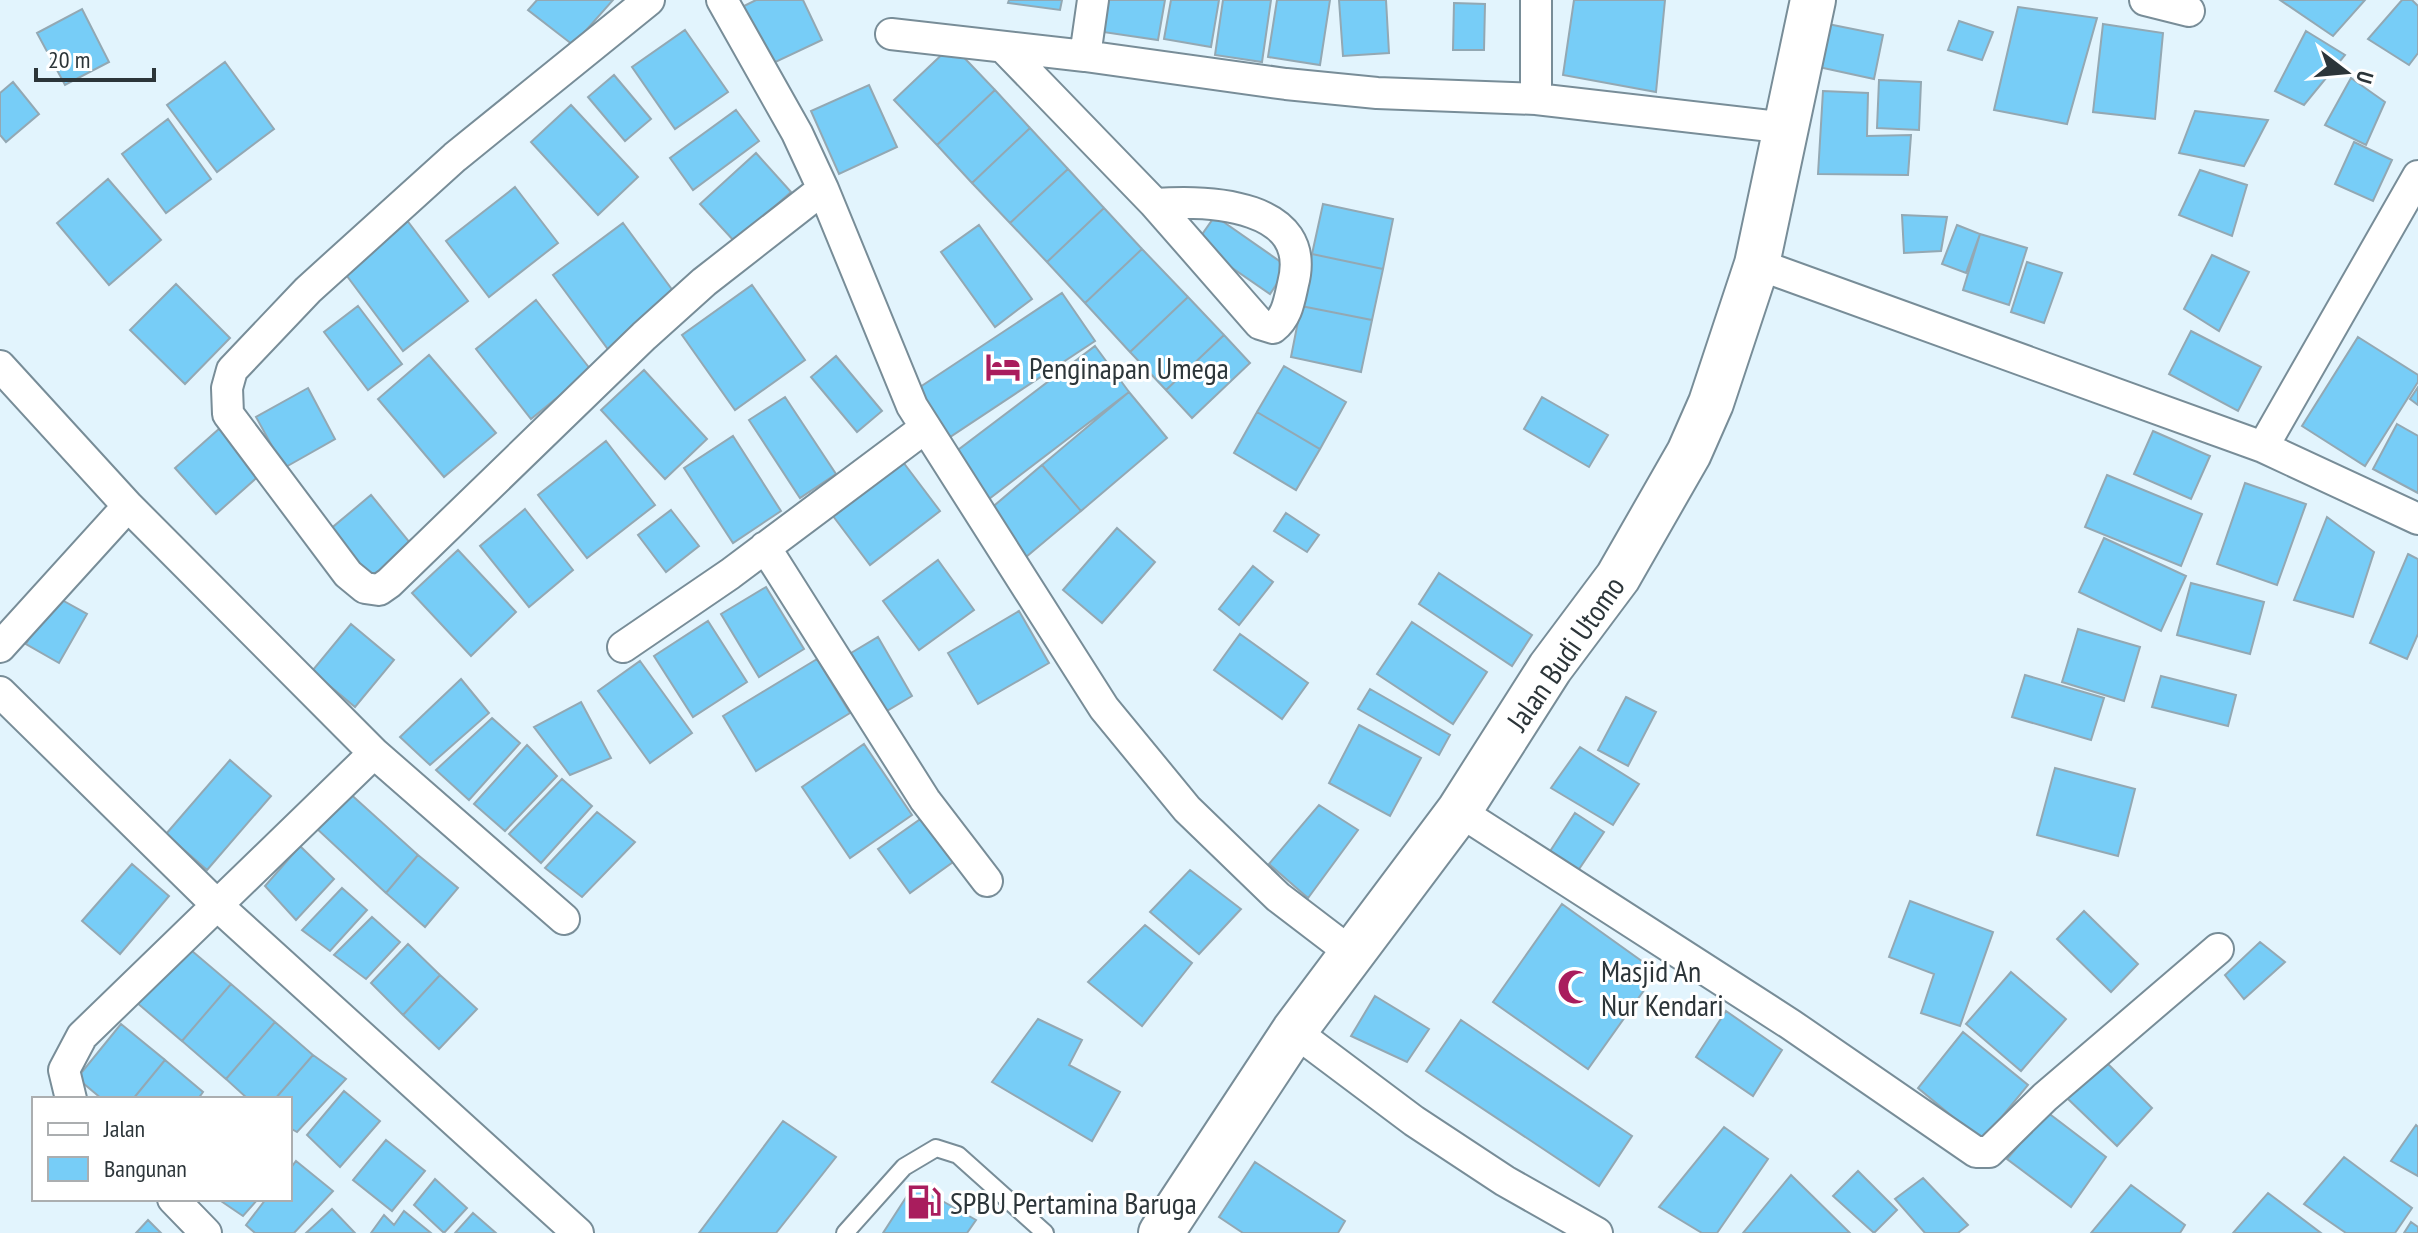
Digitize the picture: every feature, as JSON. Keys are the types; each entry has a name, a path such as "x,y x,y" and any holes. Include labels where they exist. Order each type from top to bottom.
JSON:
{"main road":[{"name":"Jalan Budi Utomo","path":"1161,1233 1294,1031 1459,811 1550,668 1618,577 1663,504 1711,403 1757,264 1813,0"}],"street":[{"path":"649,0 455,157 308,290 232,370 227,388 228,414 348,574 365,588 379,590 389,583 654,327 704,282 823,189"},
{"path":"722,0 797,133 925,428 1104,708 1187,809 1278,897 1354,955"},
{"path":"1085,56 1093,0"},
{"path":"1536,0 1536,99"},
{"path":"2145,0 2189,11"},
{"path":"891,34 1347,90 1536,99 1788,128"},
{"path":"1003,47 1155,204 1260,324 1273,328 1284,319 1297,270 1291,241 1282,227 1225,205 1187,202 1155,204"},
{"path":"2263,447 2418,176"},
{"path":"1757,264 2263,447 2418,519"},
{"path":"0,366 128,506 374,753 564,919"},
{"path":"623,647 765,547 925,428"},
{"path":"0,647 128,506"},
{"path":"765,547 925,800 987,881"},
{"path":"0,692 218,906 578,1233"},
{"path":"71,1097 64,1070 82,1036 374,753"},
{"path":"1459,811 1790,1024 1976,1152 1989,1152 2010,1135 2045,1097 2218,949"},
{"path":"1294,1031 1414,1121 1505,1181 1597,1233"},
{"path":"175,1201 206,1233"}],"lane":[{"path":"845,1233 882,1188 904,1167 936,1148 958,1155 1045,1233"}],"building":[{"path":"537,0 613,0 573,45 528,10"},
{"path":"756,0 803,0 822,40 767,66 740,8"},
{"path":"1009,0 1062,0 1060,10 1008,3"},
{"path":"1108,0 1165,0 1158,40 1103,32"},
{"path":"1171,0 1219,0 1211,47 1164,39"},
{"path":"1223,0 1271,0 1262,62 1215,55"},
{"path":"1277,0 1330,0 1320,65 1268,57"},
{"path":"1339,0 1386,0 1389,53 1343,56"},
{"path":"1574,0 1665,0 1656,92 1563,75"},
{"path":"2280,0 2365,0 2333,36"},
{"path":"2402,0 2412,0 2418,6 2418,53 2409,65 2368,39"},
{"path":"1454,3 1485,4 1484,50 1453,50"},
{"path":"2018,7 2097,18 2067,124 1994,110"},
{"path":"82,9 109,62 65,85 37,33"},
{"path":"1959,21 1993,32 1982,60 1948,50"},
{"path":"1823,23 1883,35 1874,79 1814,66"},
{"path":"2103,24 2163,33 2155,119 2093,112"},
{"path":"685,30 728,92 675,129 632,67"},
{"path":"2306,31 2345,55 2304,105 2275,91"},
{"path":"952,45 995,90 937,145 894,100"},
{"path":"225,62 274,129 217,172 167,105"},
{"path":"614,75 651,119 625,141 588,97"},
{"path":"2351,78 2385,102 2366,145 2325,125"},
{"path":"1879,80 1921,82 1919,130 1877,128"},
{"path":"13,82 39,114 6,142 0,135 0,93"},
{"path":"869,85 897,147 839,174 811,111"},
{"path":"995,90 1030,128 972,183 937,145"},
{"path":"1823,91 1868,93 1867,136 1911,135 1908,175 1818,174"},
{"path":"571,105 638,177 598,215 531,142"},
{"path":"736,110 759,141 693,190 670,158"},
{"path":"2195,111 2268,120 2244,166 2179,153"},
{"path":"168,119 211,179 166,213 122,154"},
{"path":"1030,128 1068,169 1010,223 972,183"},
{"path":"2354,142 2392,160 2373,201 2335,184"},
{"path":"756,153 791,192 735,242 700,204"},
{"path":"1068,169 1104,208 1047,262 1010,223"},
{"path":"2200,170 2247,185 2232,236 2179,215"},
{"path":"108,179 161,240 109,285 57,223"},
{"path":"515,187 558,243 489,297 446,241"},
{"path":"1323,204 1393,219 1383,269 1312,254"},
{"path":"1104,208 1142,249 1085,303 1047,262"},
{"path":"403,215 468,301 403,351 338,264"},
{"path":"1902,215 1947,217 1941,251 1904,253"},
{"path":"1215,216 1288,267 1270,294 1196,243"},
{"path":"623,223 679,299 610,352 553,275"},
{"path":"979,225 1032,299 995,327 941,252"},
{"path":"1957,225 1980,234 1966,273 1942,264"},
{"path":"1980,234 2027,248 2009,305 1963,290"},
{"path":"1142,249 1188,297 1130,352 1085,303"},
{"path":"1312,254 1383,269 1372,320 1301,306"},
{"path":"2212,255 2249,272 2219,331 2184,309"},
{"path":"2027,262 2062,273 2044,323 2011,312"},
{"path":"176,284 230,338 185,384 130,330"},
{"path":"752,285 805,360 735,410 682,335"},
{"name":"Penginapan Umega","path":"1062,293 1095,341 944,441 911,393"},
{"path":"1188,297 1224,335 1166,390 1130,352"},
{"path":"536,300 591,370 531,419 476,349"},
{"path":"358,306 402,364 368,390 324,332"},
{"path":"1301,306 1372,320 1361,372 1291,357"},
{"path":"2191,331 2261,367 2238,411 2169,374"},
{"path":"1224,335 1250,363 1192,418 1166,390"},
{"path":"2358,337 2418,375 2418,382 2365,466 2302,426"},
{"path":"1095,346 1129,392 985,502 950,456"},
{"path":"429,355 496,433 444,477 378,399"},
{"path":"836,356 882,411 857,432 811,377"},
{"path":"1284,366 1346,402 1320,449 1257,412"},
{"path":"644,370 707,439 665,479 601,410"},
{"path":"2418,387 2418,405 2410,399"},
{"path":"308,388 335,439 284,468 256,417"},
{"path":"1129,392 1167,438 1081,511 1042,465"},
{"path":"785,397 836,474 800,498 749,420"},
{"path":"1542,397 1608,435 1589,467 1524,429"},
{"path":"1257,412 1320,449 1296,490 1234,453"},
{"path":"2397,424 2418,436 2418,493 2373,469"},
{"path":"220,428 261,474 216,514 175,468"},
{"path":"2153,431 2210,456 2191,499 2134,474"},
{"path":"733,436 781,511 733,543 684,468"},
{"path":"606,441 655,505 587,558 538,495"},
{"path":"903,462 940,511 870,565 833,516"},
{"path":"1042,465 1081,511 1020,562 982,516"},
{"path":"2107,475 2202,514 2181,566 2085,527"},
{"path":"2245,483 2306,504 2277,585 2217,564"},
{"path":"371,495 411,544 368,580 328,531"},
{"path":"525,509 573,570 529,607 480,546"},
{"path":"671,510 699,546 666,572 638,535"},
{"path":"1286,513 1319,535 1307,552 1274,531"},
{"path":"2327,517 2374,552 2353,617 2294,600"},
{"path":"1117,528 1155,562 1102,623 1063,590"},
{"path":"2104,538 2186,576 2161,631 2079,592"},
{"path":"458,550 516,612 471,656 412,593"},
{"path":"2408,554 2418,559 2418,634 2407,659 2370,643"},
{"path":"938,560 974,610 919,650 883,601"},
{"path":"1253,566 1273,582 1239,625 1219,609"},
{"path":"1439,573 1532,635 1512,666 1419,604"},
{"path":"2191,583 2264,602 2250,654 2177,635"},
{"path":"766,587 804,649 759,677 721,614"},
{"path":"53,595 87,614 59,663 26,644"},
{"path":"1019,611 1049,663 978,704 948,653"},
{"path":"708,621 747,682 693,717 654,656"},
{"path":"1412,622 1487,672 1453,724 1377,674"},
{"path":"351,624 394,660 355,707 312,671"},
{"path":"2078,629 2140,647 2124,701 2062,682"},
{"path":"1240,634 1308,683 1282,719 1214,670"},
{"path":"878,637 912,696 885,712 851,653"},
{"path":"817,659 850,713 756,771 723,716"},
{"path":"640,661 692,733 650,763 598,691"},
{"path":"2025,675 2104,698 2091,740 2012,717"},
{"path":"2161,676 2236,695 2228,726 2152,707"},
{"path":"461,679 489,713 430,765 400,737"},
{"path":"1370,689 1450,735 1439,755 1358,709"},
{"path":"1626,697 1656,712 1628,766 1598,750"},
{"path":"581,702 611,758 570,775 534,727"},
{"path":"492,718 520,743 469,800 436,770"},
{"path":"1359,725 1421,758 1390,816 1329,783"},
{"path":"864,744 912,815 850,858 802,787"},
{"path":"527,745 557,776 505,831 474,804"},
{"path":"1580,747 1639,784 1613,825 1551,788"},
{"path":"230,760 271,796 207,870 166,834"},
{"path":"2055,768 2135,789 2118,856 2037,835"},
{"path":"562,779 592,806 541,863 509,834"},
{"path":"346,790 418,855 386,893 315,827"},
{"path":"1319,805 1358,830 1308,898 1269,864"},
{"path":"597,812 635,842 582,897 545,868"},
{"path":"929,813 960,857 910,893 878,849"},
{"path":"1575,813 1604,832 1575,875 1547,856"},
{"path":"300,846 334,879 296,920 265,886"},
{"path":"418,855 458,888 425,927 386,893"},
{"path":"132,864 169,896 120,954 82,921"},
{"path":"1190,870 1241,909 1199,954 1150,912"},
{"path":"342,888 367,910 330,951 302,930"},
{"path":"1910,901 1993,932 1960,1026 1921,1013 1934,974 1889,957"},
{"name":"Masjid An Nur Kendari","path":"1562,904 1657,972 1588,1069 1493,1002"},
{"path":"2084,911 2138,964 2111,992 2057,939"},
{"path":"372,917 400,942 366,979 334,955"},
{"path":"1145,925 1192,963 1142,1026 1088,982"},
{"path":"2260,942 2285,962 2244,999 2225,975"},
{"path":"408,944 440,975 403,1015 371,983"},
{"path":"185,945 231,984 182,1041 136,1002"},
{"path":"2011,972 2066,1019 2021,1071 1966,1024"},
{"path":"440,975 477,1009 439,1049 403,1015"},
{"path":"231,984 275,1022 226,1079 182,1041"},
{"path":"1375,996 1429,1029 1407,1062 1351,1036"},
{"path":"1726,1011 1782,1050 1753,1096 1696,1057"},
{"path":"1038,1019 1082,1040 1069,1065 1120,1092 1092,1141 992,1082"},
{"path":"1461,1020 1632,1136 1599,1186 1426,1071"},
{"path":"275,1022 313,1055 277,1097 246,1097 226,1079"},
{"path":"121,1024 165,1060 135,1097 100,1097 77,1078"},
{"path":"1963,1032 2028,1085 1982,1141 1918,1088"},
{"path":"313,1055 346,1079 297,1132 292,1129 292,1097 277,1097"},
{"path":"165,1060 203,1092 199,1097 135,1097"},
{"path":"2108,1064 2152,1108 2117,1146 2067,1098"},
{"path":"344,1091 380,1121 340,1167 307,1135"},
{"path":"2047,1112 2106,1157 2071,1207 2007,1159"},
{"path":"783,1121 836,1157 776,1233 699,1233"},
{"path":"2416,1125 2418,1127 2418,1176 2391,1161"},
{"path":"1724,1127 1768,1159 1717,1233 1702,1233 1659,1207"},
{"path":"386,1140 425,1171 392,1211 353,1180"},
{"path":"2344,1157 2412,1208 2395,1233 2346,1233 2304,1204"},
{"path":"296,1161 333,1191 294,1233 255,1233 246,1225 264,1201 292,1201 292,1166"},
{"path":"1255,1162 1345,1221 1338,1233 1243,1233 1219,1217"},
{"path":"1858,1171 1897,1210 1874,1233 1833,1196"},
{"path":"1791,1175 1850,1233 1743,1233"},
{"path":"1923,1178 1968,1225 1958,1233 1925,1233 1895,1199"},
{"path":"435,1179 467,1208 444,1233 414,1205"},
{"name":"SPBU Pertamina Baruga","path":"914,1185 976,1220 967,1233 883,1233"},
{"path":"2131,1185 2185,1225 2180,1233 2091,1233"},
{"path":"2268,1193 2321,1233 2233,1233"},
{"path":"221,1201 256,1201 243,1216"},
{"path":"332,1209 355,1233 306,1233"},
{"path":"404,1211 431,1233 371,1233 384,1215 394,1225"},
{"path":"473,1213 496,1233 455,1233"},
{"path":"148,1220 161,1233 136,1233"},
{"path":"2411,1222 2418,1227 2418,1233 2404,1233"}],"place":[{"name":"Penginapan Umega","path":"1003,367"},
{"name":"Masjid An Nur Kendari","path":"1575,987"},
{"name":"SPBU Pertamina Baruga","path":"924,1202"}]}
